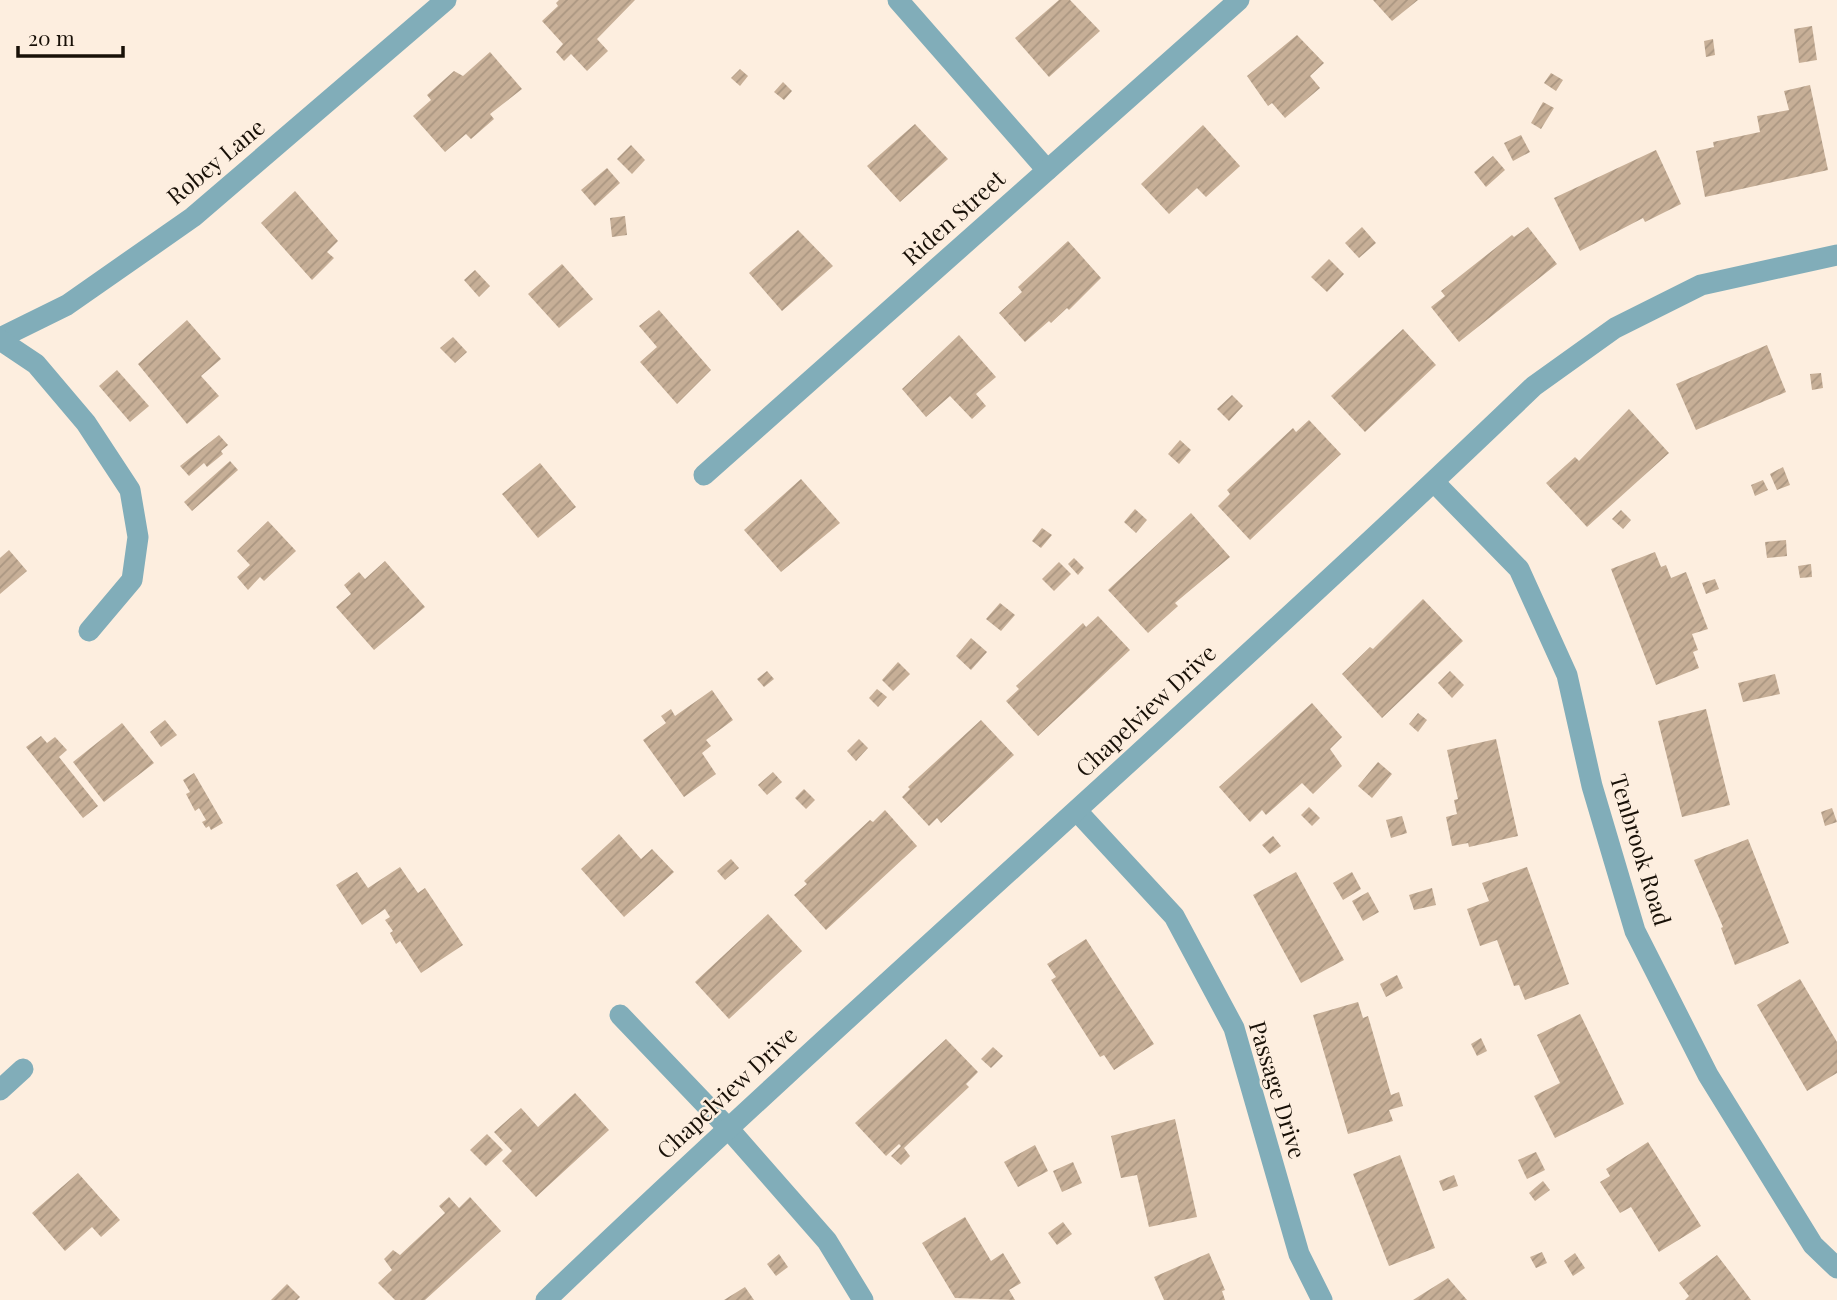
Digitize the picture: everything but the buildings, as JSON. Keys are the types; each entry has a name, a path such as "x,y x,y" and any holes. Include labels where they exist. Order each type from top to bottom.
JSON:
{"street":[{"name":"Robey Lane","path":"0,339 67,305 193,217 446,0"},
{"path":"898,0 1047,170"},
{"name":"Riden Street","path":"704,475 1239,0"},
{"name":"Chapelview Drive","path":"546,1300 727,1127 1077,811 1434,482 1534,386 1615,328 1701,285 1837,255"},
{"path":"0,339 36,364 86,423 130,490 138,537 132,580 89,631"},
{"name":"Tenbrook Road","path":"1434,482 1519,569 1567,675 1592,786 1635,931 1708,1074 1813,1245 1837,1268"},
{"name":"Passage Drive","path":"1077,811 1174,916 1234,1028 1299,1254 1322,1300"},
{"path":"620,1014 727,1127 827,1241 863,1300"},
{"path":"0,1090 23,1069"}]}
